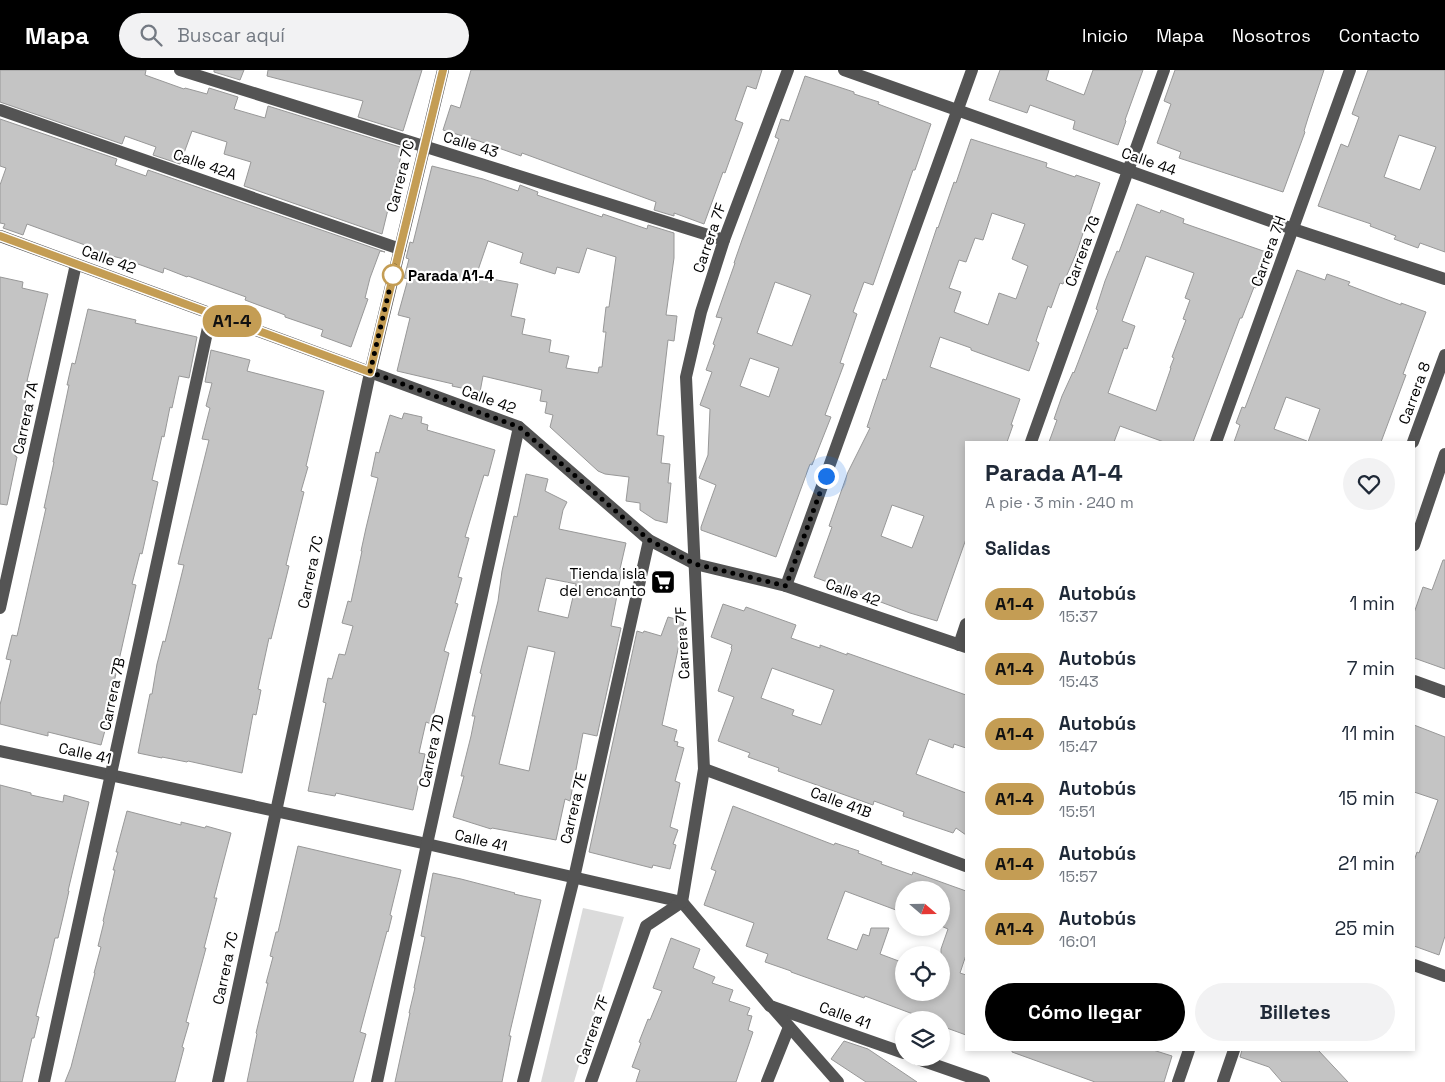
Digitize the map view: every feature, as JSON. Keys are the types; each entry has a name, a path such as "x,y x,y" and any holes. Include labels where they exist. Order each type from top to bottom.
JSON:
{"street":[{"name":"Calle 43","path":"180,70 724,240"},
{"name":"Carrera 7C","path":"218,1082 370,372 443,70"},
{"name":"Carrera 7F","path":"591,1082 646,926 682,902 704,769 686,377 701,312 724,240 788,70"},
{"name":"Calle 44","path":"844,70 1293,229 1445,279"},
{"path":"786,586 972,70"},
{"name":"Carrera 7G","path":"1031,441 1164,70"},
{"name":"Carrera 7H","path":"1216,441 1350,70"},
{"name":"Calle 42A","path":"0,110 400,249"},
{"name":"Calle 42","path":"0,236 519,427 649,540 695,564 786,586 962,646"},
{"name":"Carrera 7A","path":"0,608 76,264"},
{"name":"Carrera 7B","path":"44,1082 212,314"},
{"name":"Carrera 8","path":"1413,441 1445,355"},
{"name":"Carrera 7D","path":"377,1082 427,844 519,427"},
{"path":"1415,542 1445,454"},
{"name":"Carrera 7E","path":"523,1082 574,878 649,540"},
{"path":"962,646 965,630"},
{"path":"1415,681 1445,692"},
{"name":"Calle 41","path":"0,751 427,844 682,902"},
{"name":"Calle 41B","path":"704,769 965,866"},
{"path":"682,902 788,1027 838,1082"},
{"path":"1415,965 1445,976"},
{"name":"Calle 41","path":"770,1006 895,1051"},
{"path":"767,1082 788,1027"},
{"path":"1178,1082 1189,1051"},
{"path":"1223,1082 1234,1051"},
{"path":"938,1066 984,1082"}],"shaded area":[{"path":"583,908 624,917 574,1082 541,1082"}],"building":[{"path":"0,70 146,70 145,75 184,89 207,94 209,88 238,97 234,109 265,118 268,106 403,148 382,234 244,186 251,162 224,154 227,142 192,131 180,164 153,155 156,147 125,136 122,144 0,102"},
{"path":"214,70 244,70 240,80 214,72"},
{"path":"268,70 422,70 403,131 358,117 363,101 267,76"},
{"path":"471,70 762,70 756,89 747,86 735,120 743,123 704,224 674,213 674,216 654,210 656,202 522,153 521,156 443,130 451,105 460,108"},
{"path":"1000,70 1049,70 1046,80 1084,95 1093,70 1143,70 1118,145 1073,129 1075,121 1030,105 1027,113 989,100"},
{"path":"1175,70 1324,70 1305,132 1283,192 1179,158 1181,152 1157,143 1171,104 1164,101"},
{"path":"1368,70 1445,70 1445,252 1420,243 1418,248 1394,239 1396,236 1370,226 1371,224 1318,206 1341,144 1348,147 1359,117 1352,114","holes":["1399,135 1436,147 1420,190 1384,177"]},
{"path":"805,76 854,92 854,94 879,102 878,104 931,124 873,285 864,282 853,312 857,314 840,363 844,364 825,415 831,417 812,465 810,464 776,557 701,530 716,485 699,478 708,455 710,409 700,405 712,372 706,370 722,318 716,317 779,139 775,137 781,119 789,121","holes":["775,282 811,295 792,346 757,333","750,358 779,368 769,397 740,386"]},
{"path":"0,119 117,159 115,165 146,176 148,170 385,252 380,251 370,278 365,298 368,299 351,347 321,336 323,330 285,317 285,315 245,300 246,297 188,276 164,268 163,273 104,254 27,224 23,235 3,228 5,224 0,223 0,185 6,168 0,166"},
{"path":"971,139 1047,163 1046,167 1075,177 1076,175 1100,183 1076,254 1063,284 1060,283 1051,308 1048,306 1036,341 1039,343 1029,371 940,337 930,367 1020,399 1007,441 965,441 965,542 937,621 910,613 814,577 832,527 829,526 848,472 870,428 867,427 883,379 886,380 954,182 956,183","holes":["992,213 1025,224 1012,259 1028,266 1016,299 999,293 988,325 954,312 961,292 949,288 959,260 966,262 975,238 983,240","892,505 924,516 912,548 881,536"]},
{"path":"432,166 483,179 518,191 520,185 538,192 537,195 602,217 603,214 647,229 648,225 674,233 674,258 666,315 677,316 674,341 668,340 657,435 664,436 661,463 670,464 668,483 671,483 667,523 655,520 640,510 640,503 626,501 629,477 605,474 598,471 550,427 553,415 545,413 547,402 540,401 542,390 483,376 480,392 397,371 410,318 398,315 408,279 404,278 409,259 406,258 410,242 413,243","holes":["488,241 523,253 520,263 555,274 557,267 579,273 587,248 616,257 609,307 606,307 603,332 606,332 602,367 599,367 598,373 566,368 569,356 549,352 551,340 522,334 525,319 511,316 518,284 476,276"]},
{"path":"1137,204 1160,213 1161,210 1184,219 1183,223 1269,253 1256,288 1254,287 1242,318 1240,318 1193,441 1161,441 1120,426 1114,441 1049,441 1057,420 1054,419 1062,396 1074,373 1098,310 1096,309 1105,281 1117,251 1119,252","holes":["1146,256 1194,273 1185,298 1190,300 1183,319 1186,320 1172,357 1174,358 1156,411 1108,393 1124,348 1127,349 1135,326 1122,321"]},
{"path":"1297,270 1325,280 1327,274 1350,282 1348,285 1401,305 1401,303 1426,312 1403,374 1406,375 1381,441 1308,441 1320,409 1286,397 1274,429 1307,441 1234,441 1240,425 1236,423 1242,407 1245,408"},
{"path":"0,277 23,282 22,288 48,294 27,381 30,382 25,403 27,404 15,456 17,457 7,505 0,504"},
{"path":"88,309 136,320 135,323 197,337 189,378 179,376 164,437 162,436 152,480 158,482 142,554 140,553 132,584 136,585 101,745 48,732 48,736 0,724 0,705 11,660 6,659 12,635 17,636 46,508 44,508 69,385 67,385 72,363 75,364"},
{"path":"211,350 250,360 247,371 324,391 301,491 304,492 286,565 289,566 271,639 269,638 258,689 261,690 256,715 253,714 242,773 188,761 138,753 157,664 163,641 165,642 184,565 178,564 209,440 202,439 210,408 206,406 212,383 205,382"},
{"path":"404,413 422,417 421,423 428,425 427,430 495,450 488,476 484,475 465,537 469,538 458,577 462,578 455,603 458,604 444,651 449,653 431,724 426,722 419,753 425,754 413,810 336,793 335,796 308,791 326,703 323,702 328,678 332,679 339,654 345,655 353,626 342,623 348,601 351,602 378,478 371,476 376,452 379,453 390,415 402,419"},
{"path":"526,474 548,479 545,491 567,502 563,510 559,529 626,543 611,626 621,628 597,736 583,733 570,801 565,799 556,840 491,829 453,817 464,776 461,776 475,716 472,716 482,674 480,673 498,601 502,571 514,516 517,517","holes":["546,578 576,584 568,618 538,611","528,646 555,652 529,771 499,764"]},
{"path":"1443,560 1445,560 1445,669 1415,658 1415,610 1423,587 1432,590"},
{"path":"723,604 744,611 746,607 796,625 791,638 820,648 820,645 847,655 847,653 965,695 965,748 954,744 953,748 929,739 916,774 965,793 965,834 956,828 953,833 903,816 904,812 874,801 873,805 778,771 779,768 748,757 750,753 718,741 734,697 718,691 732,645 711,637","holes":["772,668 834,690 821,725 792,715 794,710 761,698"]},
{"path":"668,617 684,621 662,725 677,730 674,741 678,742 677,746 684,748 675,781 680,783 670,827 678,830 673,844 676,845 670,869 653,865 652,868 589,852 637,631 661,636"},
{"path":"1415,725 1445,737 1445,936 1439,955 1415,946 1415,858 1417,852 1419,853 1438,800 1415,792"},
{"path":"0,785 31,793 31,795 63,802 64,795 89,802 58,938 55,938 36,1016 39,1017 22,1082 0,1082"},
{"path":"733,806 834,845 835,843 859,851 858,853 882,862 881,864 912,875 913,872 938,881 895,881 895,910 845,891 827,939 857,950 863,934 869,936 871,928 889,928 880,954 895,960 895,1001 950,1001 950,946 942,946 946,936 950,936 950,885 965,891 965,958 960,973 965,975 965,1035 950,1029 950,1011 905,1011 765,962 768,954 746,946 754,923 704,905 716,871 711,869"},
{"path":"127,811 181,825 181,822 231,833 214,898 217,898 204,948 206,948 186,1022 189,1023 182,1047 184,1048 175,1082 65,1082 71,1067 101,947 98,946 115,870 113,870 118,852 116,852"},
{"path":"298,846 401,870 390,915 392,916 388,932 360,1032 366,1034 353,1082 247,1082 268,983 266,983 273,957 270,956 276,932 278,932"},
{"path":"433,873 541,900 509,1036 511,1036 502,1082 395,1082 425,937 421,936"},
{"path":"671,938 700,949 693,968 715,977 712,983 733,990 729,1001 750,1008 747,1015 752,1016 748,1030 753,1032 736,1082 636,1082 640,1070 632,1067 648,1019 650,1020 662,991 653,988"},
{"path":"844,1041 868,1049 917,1082 866,1082 831,1059"},
{"path":"1156,1051 1172,1056 1164,1082 1095,1082 1012,1052"},
{"path":"1242,1051 1319,1051 1348,1082 1282,1082 1269,1067 1240,1057"}],"bus line":[{"name":"A1-4","path":"0,236 370,372 443,70"}],"place":[{"name":"Parada A1-4","path":"393,275"},
{"name":"Tienda isla del encanto","path":"663,582"}],"route":[{"path":"393,275 395,266 370,372 519,427 649,540 695,564 786,586 826,476"}]}
